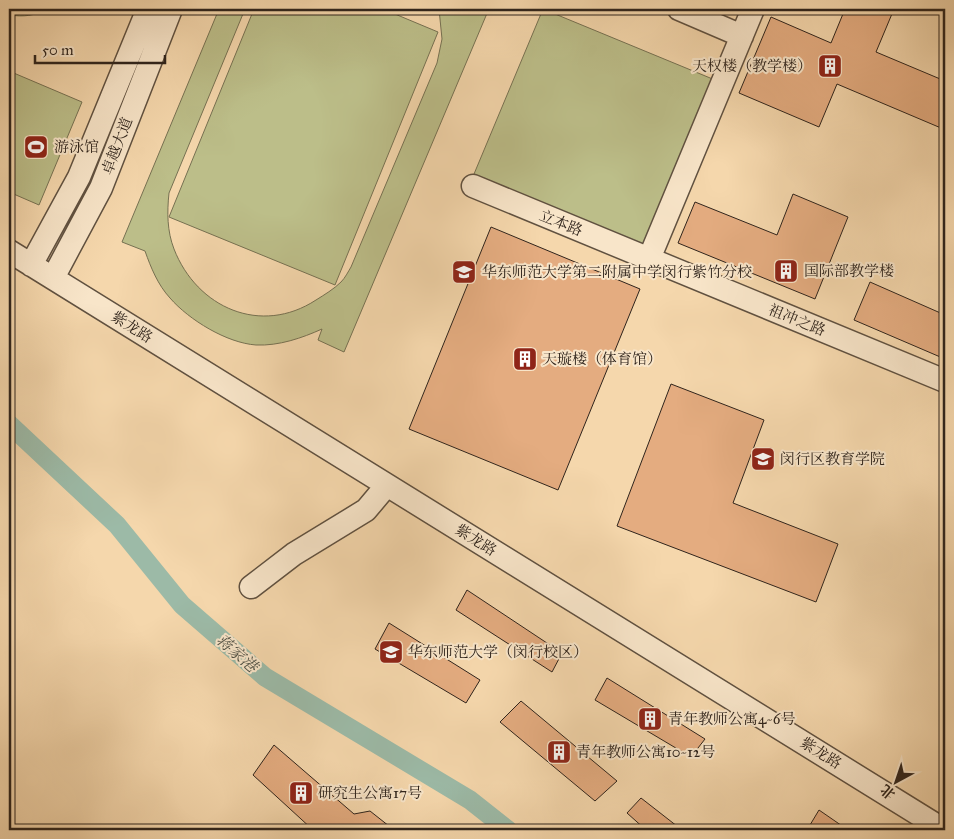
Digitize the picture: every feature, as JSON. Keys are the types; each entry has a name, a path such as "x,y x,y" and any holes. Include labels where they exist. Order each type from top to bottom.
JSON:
{"street":[{"name":"卓越大道","path":"32,265 80,177 148,9"},
{"name":"卓越大道","path":"53,278 101,188 171,9"},
{"path":"679,9 742,36"},
{"path":"648,259 754,9"},
{"name":"立本路","path":"473,186 648,259"},
{"name":"紫龙路","path":"9,251 944,830"},
{"name":"祖冲之路","path":"648,259 945,381"},
{"path":"251,587 294,554 366,510 387,485"}],"green space":[{"path":"9,9 47,9 33,15 19,16 9,15"},
{"path":"219,9 245,9 169,193 170,235 184,270 198,287 215,301 233,310 253,315 274,316 295,311 316,300 341,282 351,267 437,63 442,39 439,9 481,9 488,11 344,352 318,340 322,329 290,341 265,345 245,343 221,335 198,322 170,298 155,276 145,251 122,242"},
{"path":"254,9 383,9 438,32 335,285 169,217"},
{"path":"543,9 715,80 647,246 474,174"},
{"name":"游泳馆","path":"9,71 82,102 39,205 9,192"}],"building":[{"name":"天权楼（教学楼）","path":"845,9 894,9 876,52 945,81 945,118 941,128 837,84 819,127 739,93 771,17 831,43"},
{"path":"926,9 945,9 945,17"},
{"name":"国际部教学楼","path":"793,194 848,217 815,299 678,243 695,202 777,235"},
{"name":"天璇楼（体育馆）","path":"491,227 640,289 558,490 409,429"},
{"path":"870,282 945,315 945,359 854,320"},
{"path":"671,384 764,420 733,503 838,544 816,602 617,526"},
{"path":"467,590 562,653 552,672 456,610"},
{"path":"389,623 480,680 466,703 375,649"},
{"name":"青年教师公寓4~6号","path":"607,678 705,739 691,757 595,700"},
{"name":"青年教师公寓10~12号","path":"521,701 617,781 595,801 500,722"},
{"name":"研究生公寓17号","path":"274,745 354,814 370,811 394,830 313,830 253,775"},
{"path":"641,798 682,830 646,830 627,813"},
{"path":"819,810 848,830 807,830"}],"waterway":[{"name":"蒋家港","path":"9,424 117,525 182,605 265,677 470,800 508,830"}],"place":[{"name":"天权楼（教学楼）","path":"830,66"},
{"name":"游泳馆","path":"36,147"},
{"name":"国际部教学楼","path":"786,271"},
{"name":"华东师范大学第二附属中学闵行紫竹分校","path":"464,272"},
{"name":"天璇楼（体育馆）","path":"525,359"},
{"name":"闵行区教育学院","path":"763,459"},
{"name":"华东师范大学（闵行校区）","path":"391,652"},
{"name":"青年教师公寓4~6号","path":"650,719"},
{"name":"青年教师公寓10~12号","path":"559,752"},
{"name":"研究生公寓17号","path":"301,793"}]}
